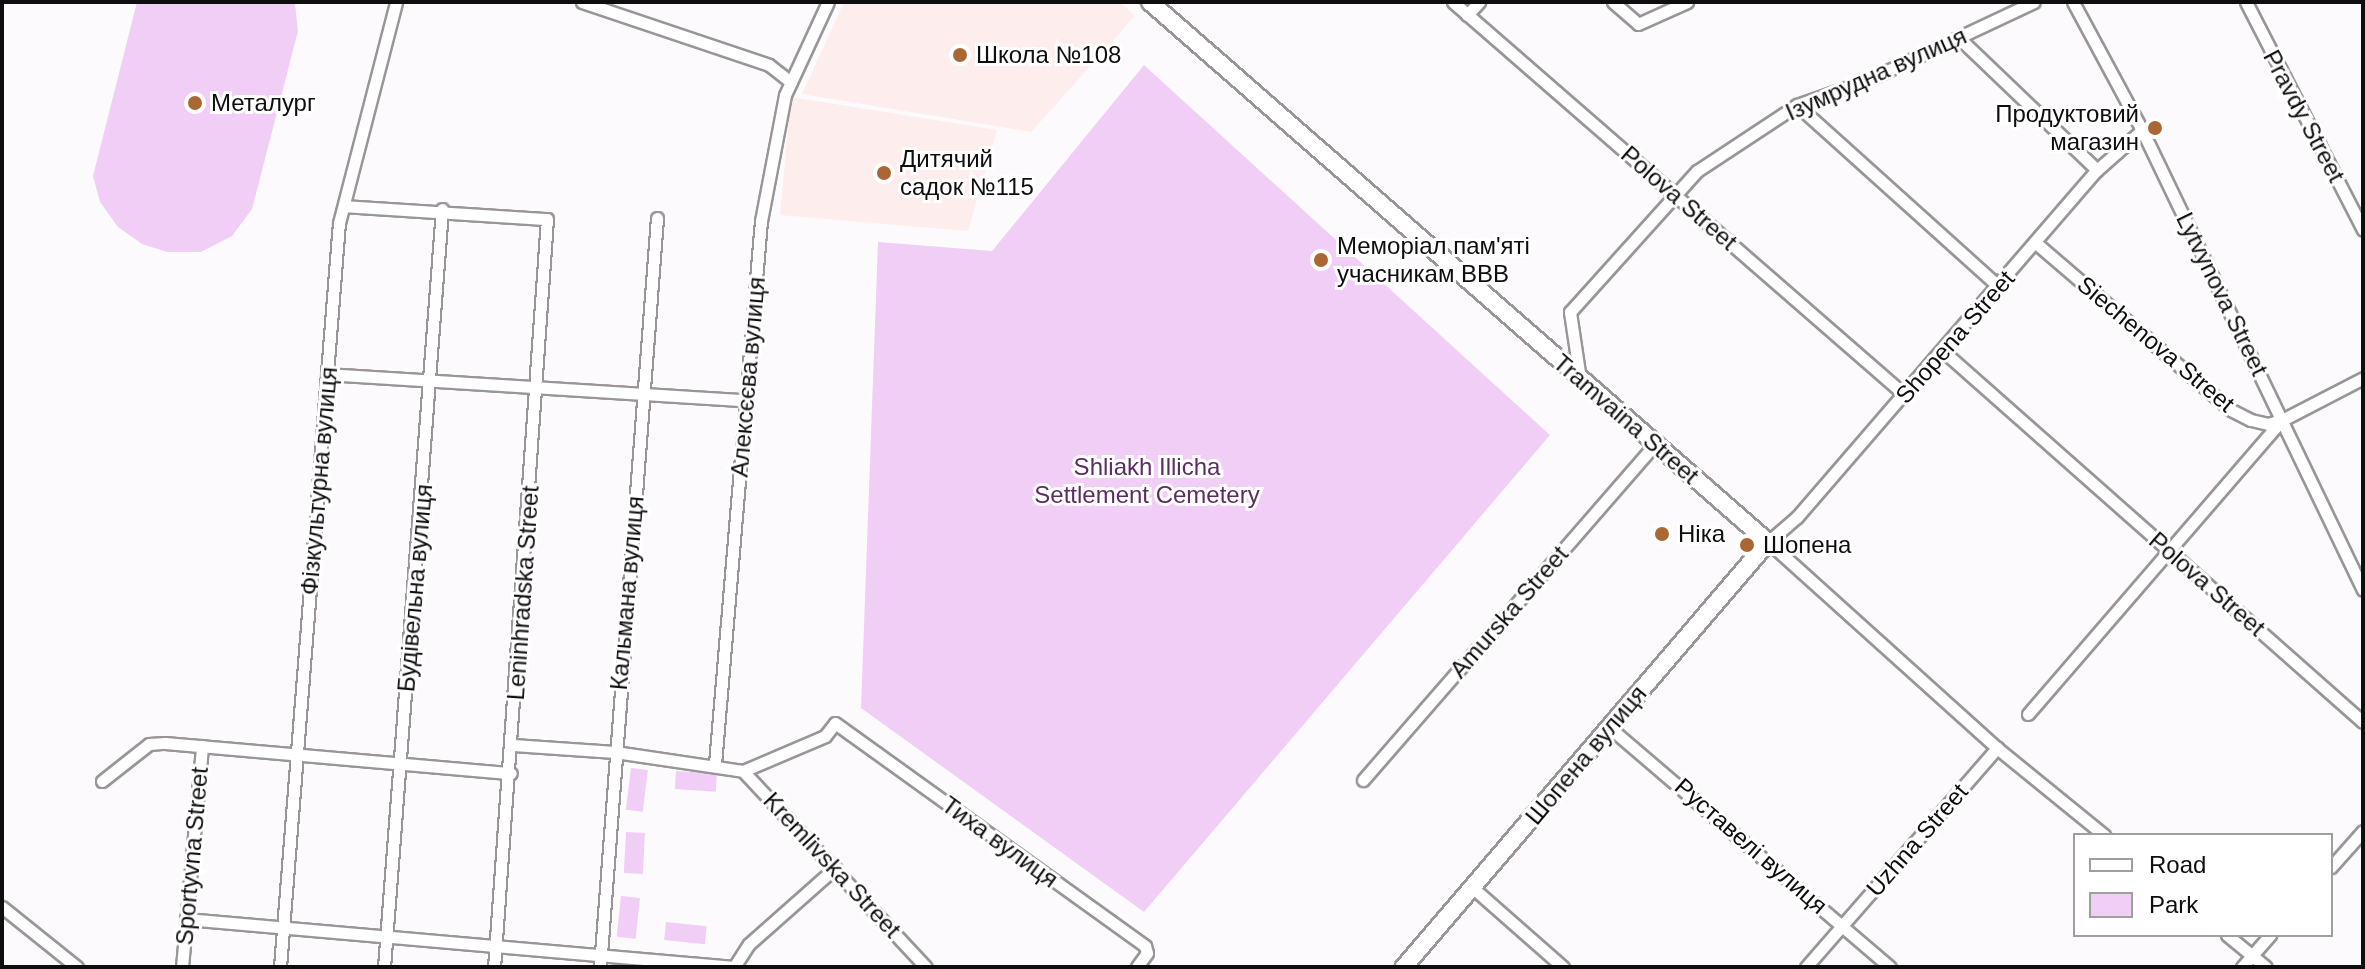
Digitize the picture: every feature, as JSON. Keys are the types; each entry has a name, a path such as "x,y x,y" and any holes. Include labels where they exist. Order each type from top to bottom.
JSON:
{"street":[{"name":"Фiзкультурна вулиця","path":"280,967 327,374 344,206 396,2"},
{"path":"582,2 769,65 791,82"},
{"name":"Алексєєва вулиця","path":"715,764 761,221 791,82 828,2"},
{"name":"Tramvaina Street","path":"1150,2 1768,542 1997,748 2102,833"},
{"name":"Polova Street","path":"1453,2 1905,395"},
{"path":"1467,15 1479,2"},
{"path":"1613,2 1638,24 1687,2"},
{"name":"Ізумрудна вулиця","path":"1580,379 1570,312 1697,171 1797,105 1959,38 2034,2"},
{"name":"Lytvynova Street","path":"2073,2 2142,130 2284,419 2363,590"},
{"name":"Pravdy Street","path":"2246,2 2363,230"},
{"path":"1959,38 2097,170"},
{"path":"1797,105 1999,287"},
{"name":"Shopena Street","path":"1768,542 1797,517 1905,395 2097,170 2142,130"},
{"path":"344,206 442,209"},
{"name":"Leninhradska Street","path":"442,209 547,219 513,745 494,967"},
{"name":"Будівельна вулиця","path":"384,967 432,379 442,209"},
{"name":"Кальмана вулиця","path":"600,967 657,218"},
{"name":"Siechenova Street","path":"2037,244 2231,410 2268,424 2284,419"},
{"name":"Polova Street","path":"1943,351 2363,722"},
{"path":"327,374 644,391 746,400"},
{"path":"2028,714 2171,553 2284,419 2363,378"},
{"name":"Amurska Street","path":"1363,780 1655,444"},
{"name":"Шопена вулиця","path":"1404,967 1768,542"},
{"name":"Тиха вулиця","path":"739,769 825,736 835,723 1145,946 1147,953 1137,967"},
{"name":"Руставелі вулиця","path":"1610,728 1890,967"},
{"path":"102,781 149,744 511,773"},
{"path":"513,745 615,752 739,769"},
{"name":"Sportyvna Street","path":"182,967 202,746"},
{"name":"Uzhna Street","path":"1806,967 1997,748"},
{"name":"Kremlivska Street","path":"739,769 926,967"},
{"path":"2333,865 2363,831"},
{"path":"186,919 734,967 749,944 835,868"},
{"path":"1473,888 1563,967"},
{"path":"2,907 77,967"},
{"path":"2230,937 2266,967"},
{"path":"2242,967 2268,937"}],"shaded area":[{"name":"Школа №108","path":"844,2 1120,2 1135,16 1031,132 802,94"},
{"name":"Дитячий садок №115","path":"791,97 997,130 968,231 780,215"}],"green space":[{"name":"Металург","path":"137,2 295,4 298,31 252,209 232,236 201,252 167,252 142,244 118,227 100,202 93,176"},
{"name":"Shliakh Illicha Settlement Cemetery","path":"1144,65 1550,435 1144,912 861,708 878,242 992,251"},
{"path":"631,768 648,770 643,812 626,810"},
{"path":"676,771 717,774 716,792 675,789"},
{"path":"626,832 645,833 643,874 624,873"},
{"path":"621,896 640,898 636,939 617,937"},
{"path":"666,922 707,926 705,944 664,940"}],"place":[{"name":"Школа №108","path":"960,55"},
{"name":"Металург","path":"195,103"},
{"name":"Продуктовий магазин","path":"2155,128"},
{"name":"Дитячий садок №115","path":"884,173"},
{"name":"Меморіал пам'яті учасникам ВВВ","path":"1321,260"},
{"name":"Ніка","path":"1662,534"},
{"name":"Шопена","path":"1747,545"}]}
